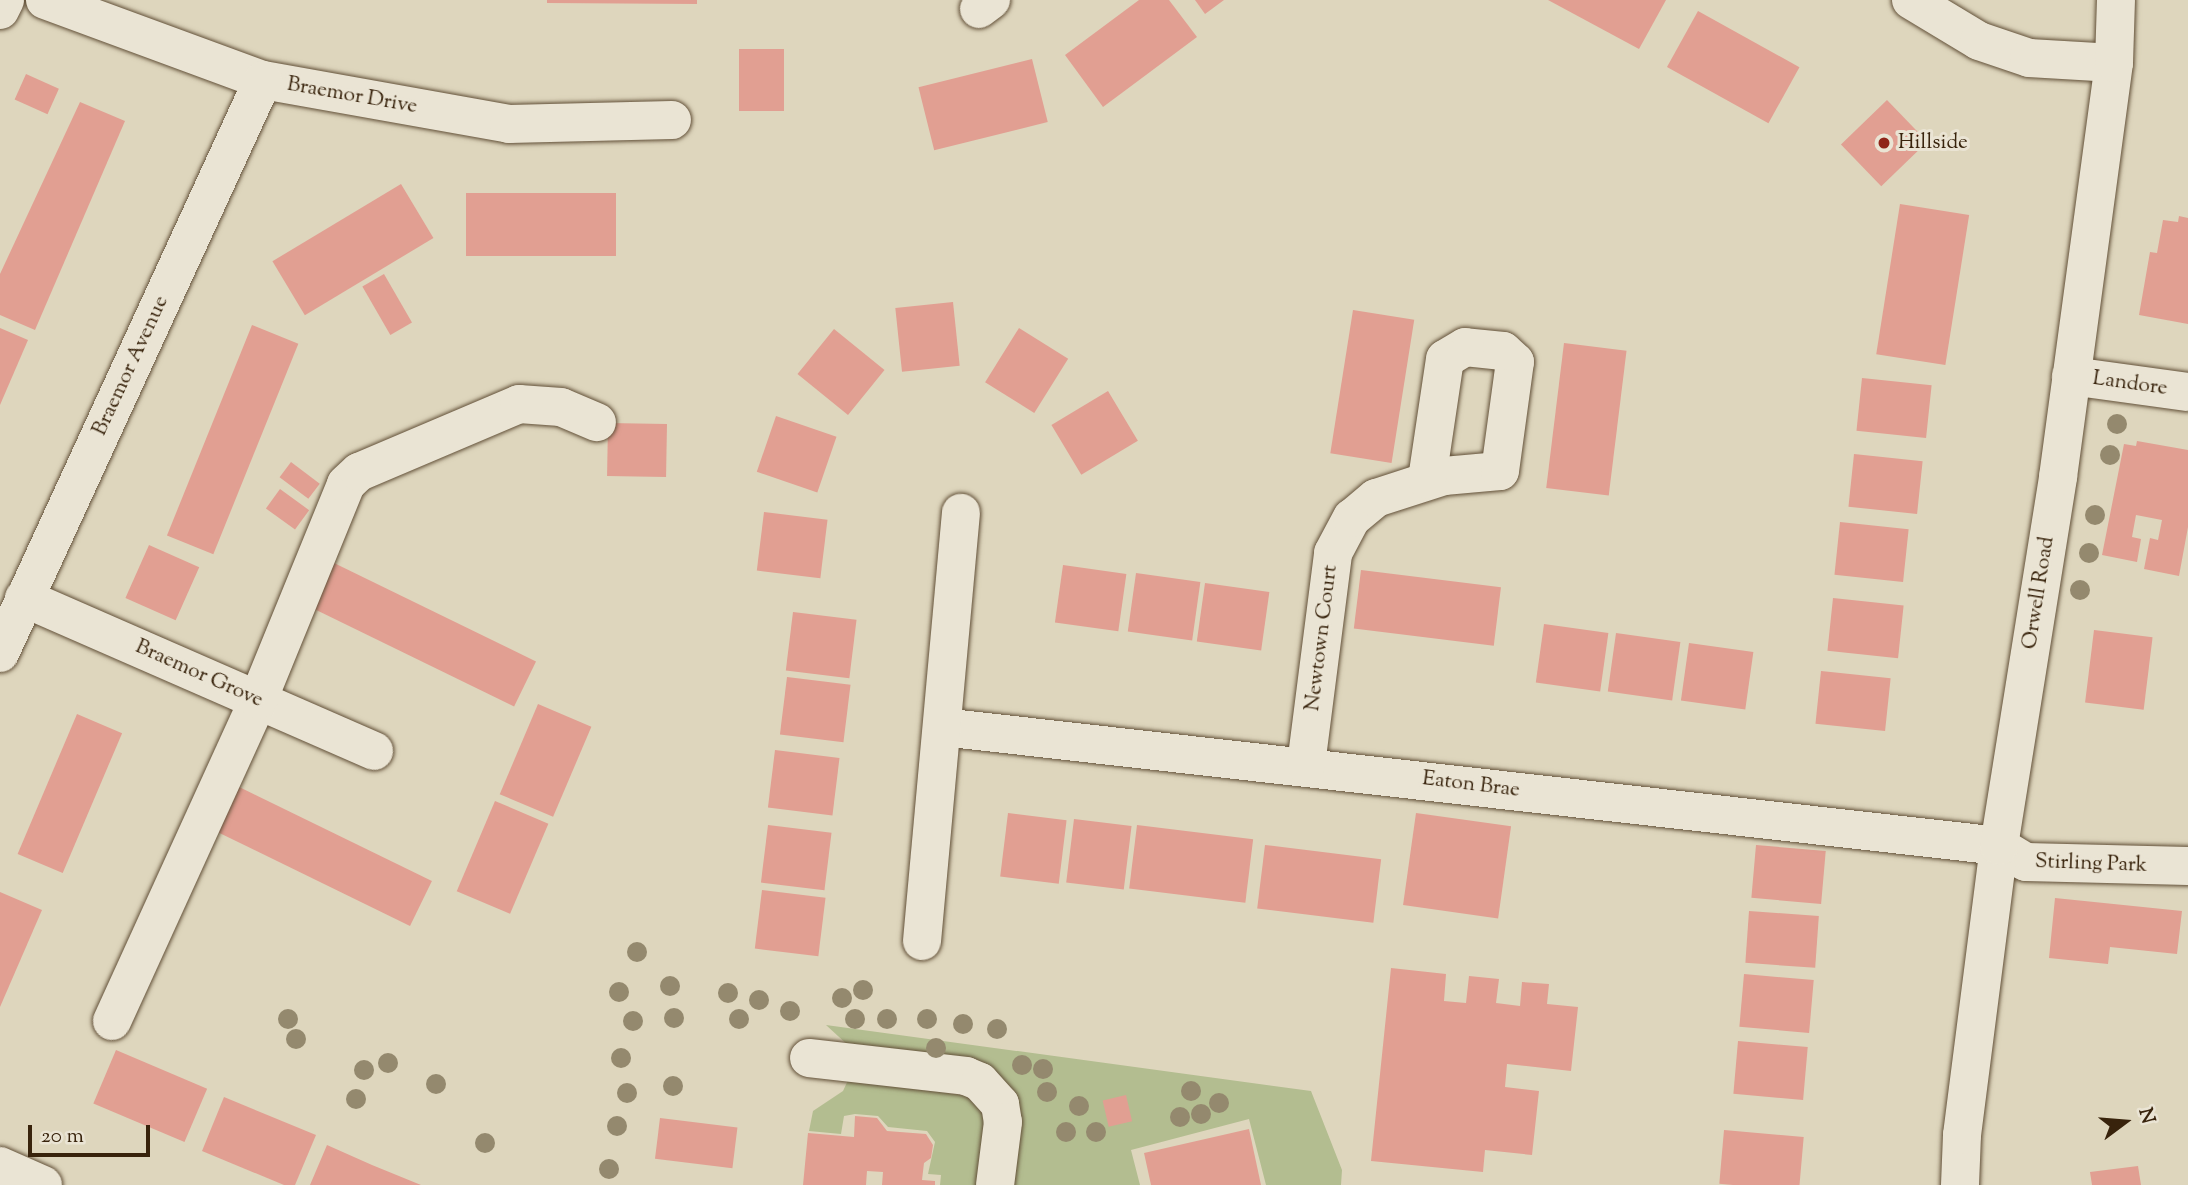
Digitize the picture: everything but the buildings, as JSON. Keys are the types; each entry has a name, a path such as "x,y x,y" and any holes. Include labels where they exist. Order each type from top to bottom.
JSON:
{"street":[{"path":"0,10 5,0"},
{"name":"Braemor Drive","path":"45,0 263,80 509,124 671,120"},
{"path":"1911,0 1979,41 2029,58 2113,64"},
{"name":"Orwell Road","path":"1960,1185 1999,846 2071,376 2113,64 2116,0"},
{"name":"Braemor Avenue","path":"0,653 263,80"},
{"name":"Landore","path":"2071,376 2188,392"},
{"path":"112,1021 258,700 346,484 359,472 519,404 561,407 597,422"},
{"name":"Newtown Court","path":"1306,765 1333,553 1352,518 1376,498 1427,480"},
{"path":"922,942 961,513"},
{"name":"Braemor Grove","path":"24,598 374,751"},
{"name":"Eaton Brae","path":"942,727 1306,765 1999,846"},
{"name":"Stirling Park","path":"1999,846 2025,862 2188,866"},
{"path":"809,1058 966,1076 979,1082 1000,1104 1003,1122 995,1185"},
{"path":"0,1166 43,1185"}],"green space":[{"path":"826,1025 1311,1091 1342,1170 1341,1185 1266,1185 1249,1119 1131,1150 1140,1185 1008,1185 1014,1114 851,1048"},
{"path":"849,1078 967,1096 986,1114 979,1185 940,1185 941,1175 928,1174 935,1142 927,1131 888,1127 878,1116 855,1114 844,1116 841,1134 809,1131 813,1111 843,1091"}],"place":[{"name":"Hillside","path":"1884,143"}]}
